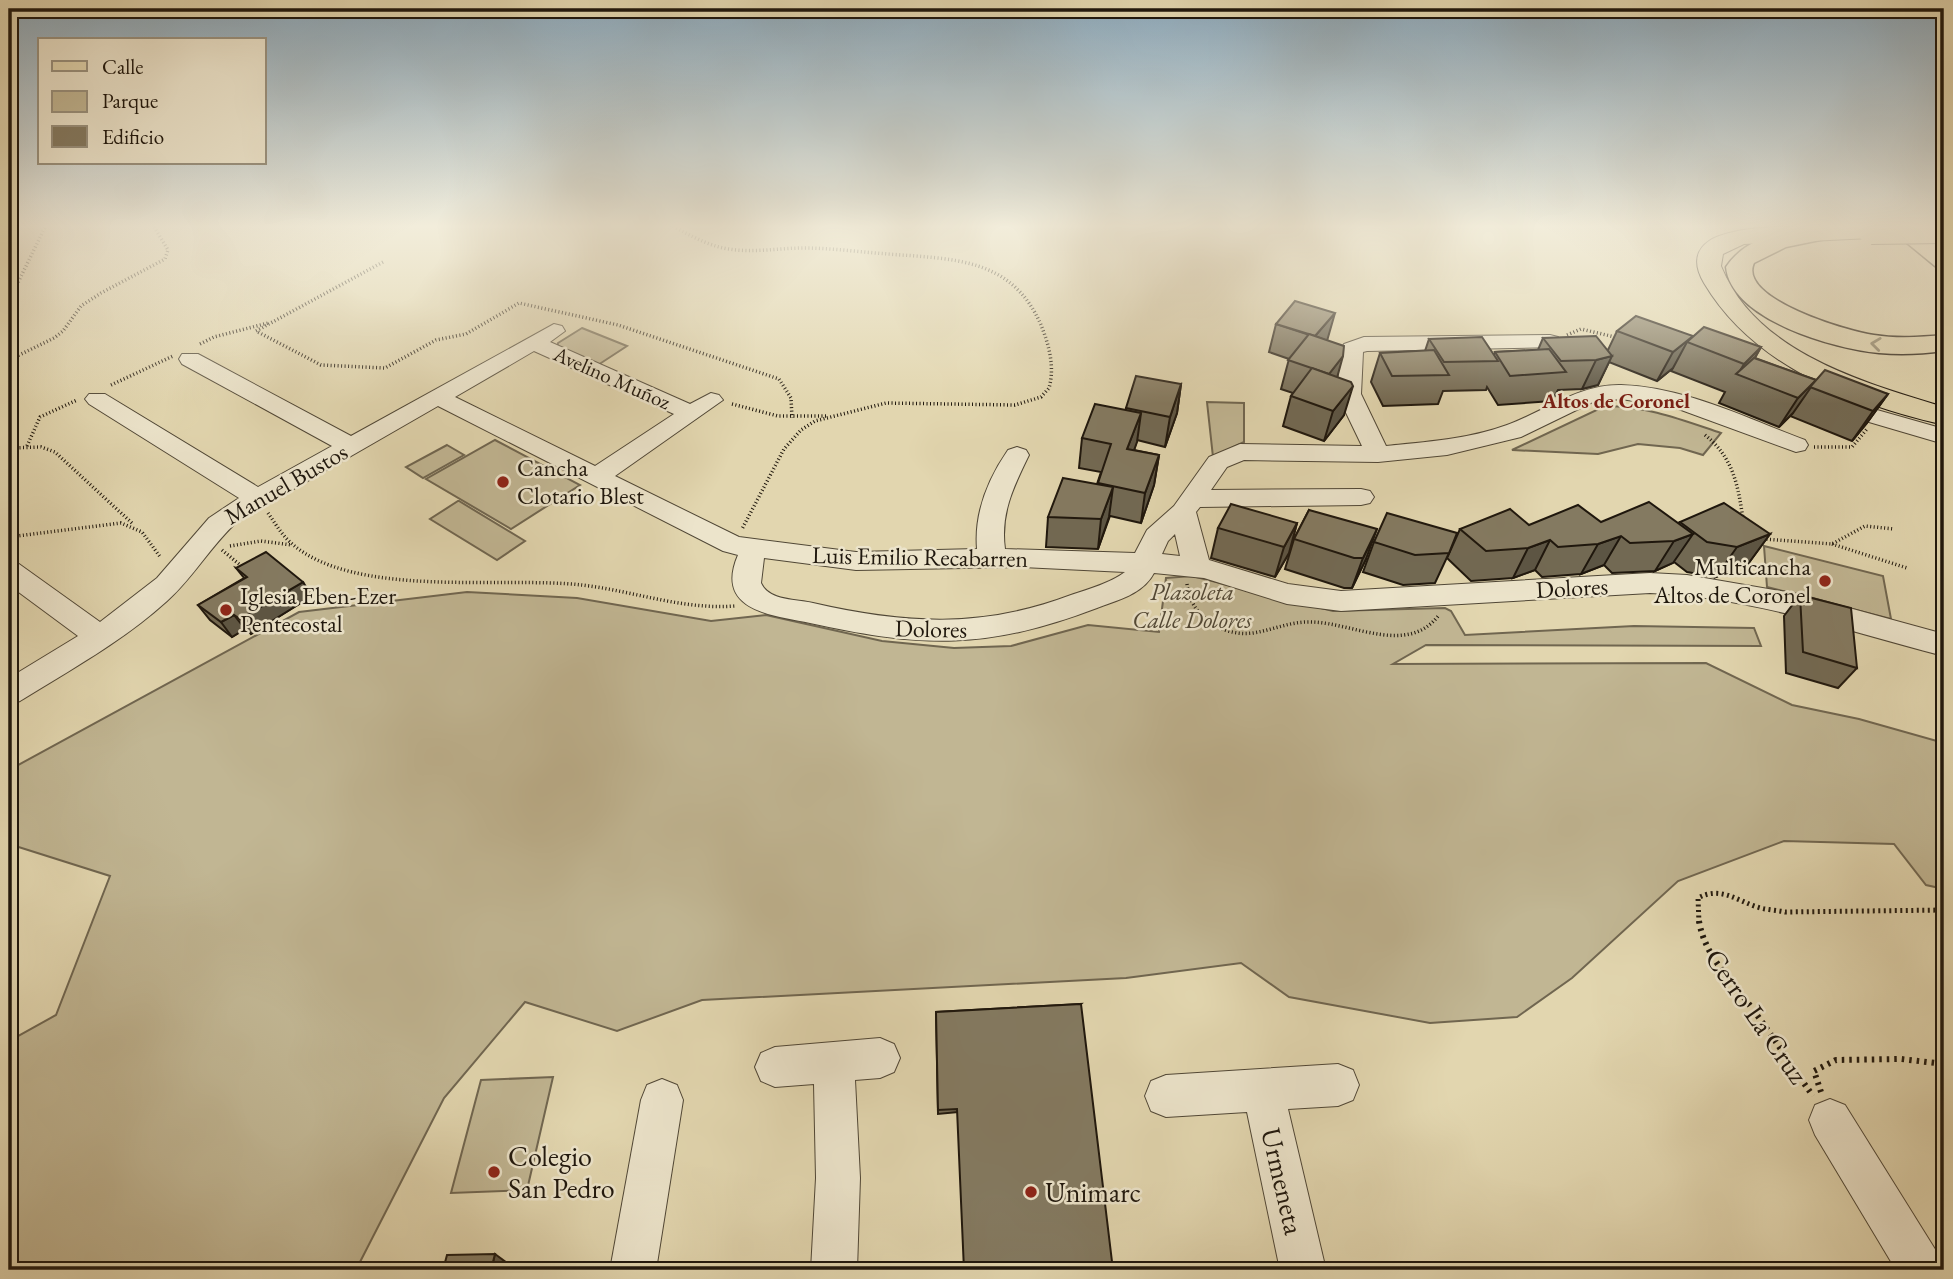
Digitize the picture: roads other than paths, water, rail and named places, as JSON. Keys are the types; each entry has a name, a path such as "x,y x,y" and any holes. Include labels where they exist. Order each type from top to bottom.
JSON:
{"highway":[{"path":"1745,285 1760,300 1784,314 1840,337 1908,346 1944,343"}],"main road":[{"path":"1718,285 1760,334 1796,361 1841,382 1944,416"}],"street":[{"name":"Manuel Bustos","path":"9,693 99,636 158,594 217,524 257,498 544,337"},
{"name":"Avelino Muñoz","path":"544,337 701,406 596,477"},
{"path":"1378,454 1349,394 1352,349 1364,344 1550,342"},
{"path":"185,354 351,446"},
{"name":"Dolores","path":"744,547 747,564 745,579 752,594 765,601 790,610 870,626 911,632 959,632 1026,621 1120,587 1139,575 1157,536 1188,505 1218,462 1240,452 1378,454 1447,447 1531,425 1587,396 1621,391 1678,401 1796,445"},
{"path":"92,396 257,498"},
{"name":"Luis Emilio Recabarren","path":"438,397 596,477 744,547 856,561 992,559 1144,562"},
{"path":"1877,417 1944,437"},
{"path":"992,559 988,533 991,508 1017,455"},
{"path":"1192,567 1188,505 1361,497"},
{"name":"Dolores","path":"1144,562 1192,567 1306,598 1341,601 1650,583 1700,585 1752,594 1944,645"},
{"path":"9,571 99,636"},
{"path":"775,1067 880,1058"},
{"path":"834,1062 838,1178 834,1270"},
{"path":"1166,1096 1338,1085"},
{"name":"Urmeneta","path":"1263,1091 1303,1270"},
{"path":"633,1270 662,1100"},
{"path":"1830,1120 1922,1270"}],"place":[{"name":"Cancha Clotario Blest","path":"503,482"},
{"name":"Multicancha Altos de Coronel","path":"1825,581"},
{"name":"Iglesia Eben-Ezer Pentecostal","path":"226,610"},
{"name":"Colegio San Pedro","path":"494,1172"},
{"name":"Unimarc","path":"1031,1192"}],"district":[{"name":"Altos de Coronel","path":"1616,401"}],"park label":[{"name":"Plazoleta Calle Dolores","path":"1192,606"}]}
